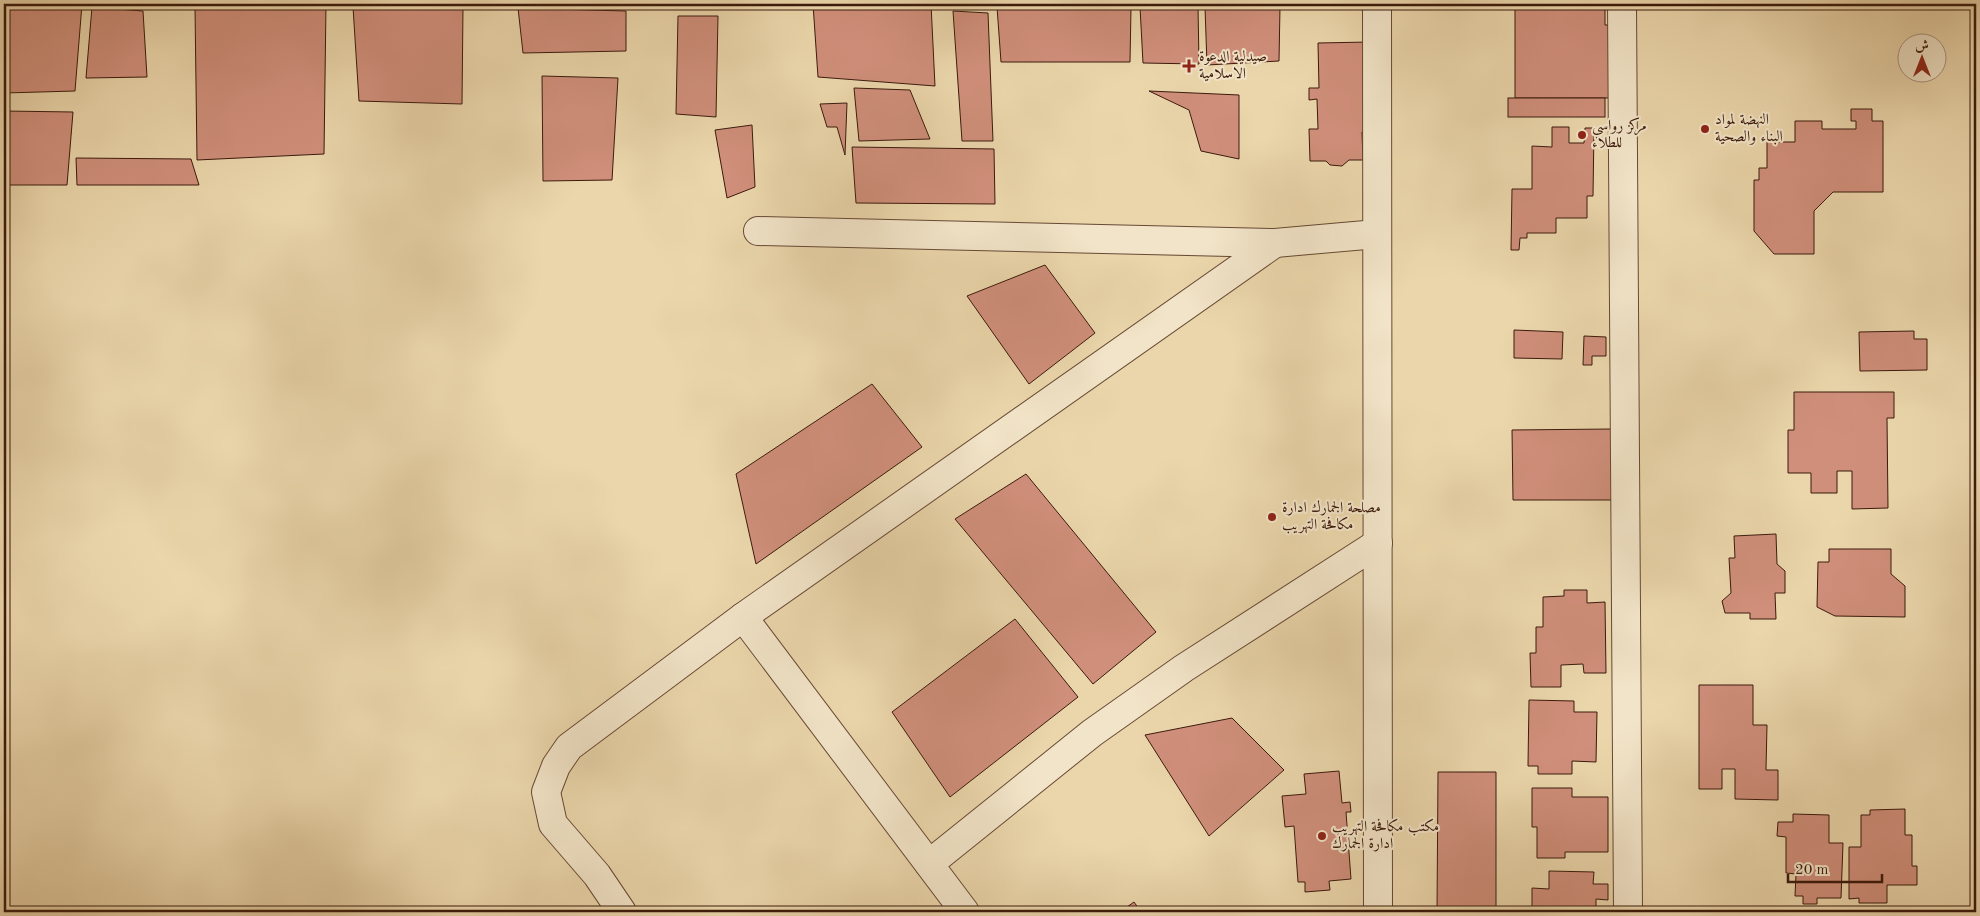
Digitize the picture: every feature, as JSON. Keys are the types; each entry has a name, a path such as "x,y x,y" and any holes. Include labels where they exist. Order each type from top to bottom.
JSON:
{"street":[{"path":"1377,4 1378,912"},
{"path":"1622,4 1628,912"},
{"path":"758,231 1275,243 1377,234"},
{"path":"622,912 597,875 553,824 546,792 556,766 569,747 743,617 1275,243"},
{"path":"929,864 1092,733 1184,668 1378,543"},
{"path":"743,617 965,912"}],"building":[{"path":"4,4 82,4 75,91 4,93"},
{"path":"326,4 324,154 197,160 195,8"},
{"path":"813,4 931,4 935,86 818,77"},
{"path":"1198,6 1199,64 1143,63 1140,7"},
{"path":"92,7 143,11 147,77 86,78"},
{"path":"353,7 463,7 462,104 359,101"},
{"path":"997,7 1131,7 1130,62 1001,62"},
{"path":"1205,7 1280,7 1279,61 1207,65"},
{"path":"518,8 626,11 626,51 523,53"},
{"path":"1515,8 1605,8 1605,25 1614,25 1614,98 1515,98"},
{"path":"953,11 988,13 993,141 962,141"},
{"path":"678,16 718,16 716,117 676,114"},
{"path":"1369,42 1370,132 1362,132 1363,160 1349,160 1342,166 1330,165 1326,161 1310,161 1309,129 1318,129 1317,99 1309,100 1309,88 1319,88 1318,43"},
{"path":"542,76 618,78 612,180 543,181"},
{"path":"854,88 910,90 930,139 859,141"},
{"path":"1149,91 1239,95 1239,159 1201,151 1189,110"},
{"path":"1508,98 1605,98 1605,117 1508,117"},
{"path":"847,103 845,155 837,127 827,127 820,104"},
{"path":"1851,109 1872,109 1872,121 1883,121 1883,192 1833,192 1814,211 1814,254 1774,254 1754,231 1754,180 1759,180 1759,168 1767,168 1767,142 1795,142 1795,121 1822,121 1822,129 1856,129 1856,121 1851,121"},
{"path":"4,111 73,112 67,185 4,185"},
{"path":"752,125 755,187 727,198 715,130"},
{"path":"1552,127 1569,127 1569,143 1584,143 1585,128 1594,128 1593,196 1587,196 1587,218 1556,218 1556,233 1527,233 1527,238 1520,238 1519,250 1511,250 1512,189 1532,189 1532,146 1552,147"},
{"path":"852,147 994,149 995,204 856,203"},
{"path":"76,158 191,159 199,185 77,185"},
{"path":"1045,265 1095,333 1029,384 967,296"},
{"path":"1514,330 1563,332 1562,359 1514,358"},
{"path":"1914,331 1914,339 1927,339 1927,370 1860,371 1859,332"},
{"path":"1584,336 1606,337 1606,356 1592,356 1592,365 1583,365"},
{"path":"872,384 922,447 756,564 736,474"},
{"path":"1794,392 1894,392 1894,418 1887,418 1888,508 1852,509 1852,471 1837,471 1837,493 1811,493 1811,473 1788,473 1788,430 1794,430"},
{"path":"1612,429 1612,500 1513,500 1512,430"},
{"path":"1026,474 1156,632 1093,684 955,519"},
{"path":"1776,534 1777,564 1785,571 1785,593 1775,593 1776,619 1750,619 1750,613 1725,613 1722,601 1731,593 1729,558 1735,558 1734,536"},
{"path":"1829,549 1891,549 1891,574 1905,586 1905,617 1835,616 1817,607 1818,562 1829,562"},
{"path":"1564,590 1587,590 1587,603 1605,602 1606,673 1584,673 1583,664 1561,665 1561,687 1531,687 1530,653 1536,653 1536,627 1543,627 1543,597 1564,596"},
{"path":"1015,619 1078,697 950,797 892,712"},
{"path":"1699,685 1753,685 1753,725 1767,725 1766,770 1778,770 1778,800 1735,799 1735,769 1722,769 1722,789 1699,789"},
{"path":"1529,700 1574,701 1574,712 1597,712 1596,762 1572,761 1572,774 1538,774 1538,766 1528,766"},
{"path":"1232,718 1284,770 1209,836 1145,735"},
{"path":"1339,771 1342,803 1350,802 1351,812 1346,812 1351,879 1329,881 1330,890 1305,892 1305,882 1298,882 1294,826 1285,827 1282,796 1306,794 1304,774"},
{"path":"1438,772 1496,772 1496,912 1437,912"},
{"path":"1532,788 1572,788 1572,797 1608,797 1608,852 1565,852 1565,858 1537,858 1537,827 1532,827"},
{"path":"1905,809 1905,835 1912,835 1912,866 1917,866 1917,885 1887,885 1887,903 1859,903 1859,898 1849,899 1849,847 1861,847 1861,815 1870,815 1870,810"},
{"path":"1793,814 1829,815 1829,843 1843,843 1841,898 1817,898 1817,904 1803,904 1803,896 1795,896 1796,874 1786,873 1786,837 1777,836 1778,822 1793,822"},
{"path":"1549,871 1594,872 1593,884 1608,884 1608,900 1596,899 1596,912 1532,912 1532,888 1549,889"},
{"path":"1134,902 1141,912 1120,912"}],"place":[{"name":"صيدلية الدعوة الاسلامية","path":"1189,66"},
{"name":"النهضة لمواد البناء والصحية","path":"1705,129"},
{"name":"مركز رواسي للطلاء","path":"1582,135"},
{"name":"مصلحة الجمارك ادارة مكافحة التهريب","path":"1272,517"},
{"name":"مكتب مكافحة التهريب ادارة الجمارك","path":"1322,836"}]}
